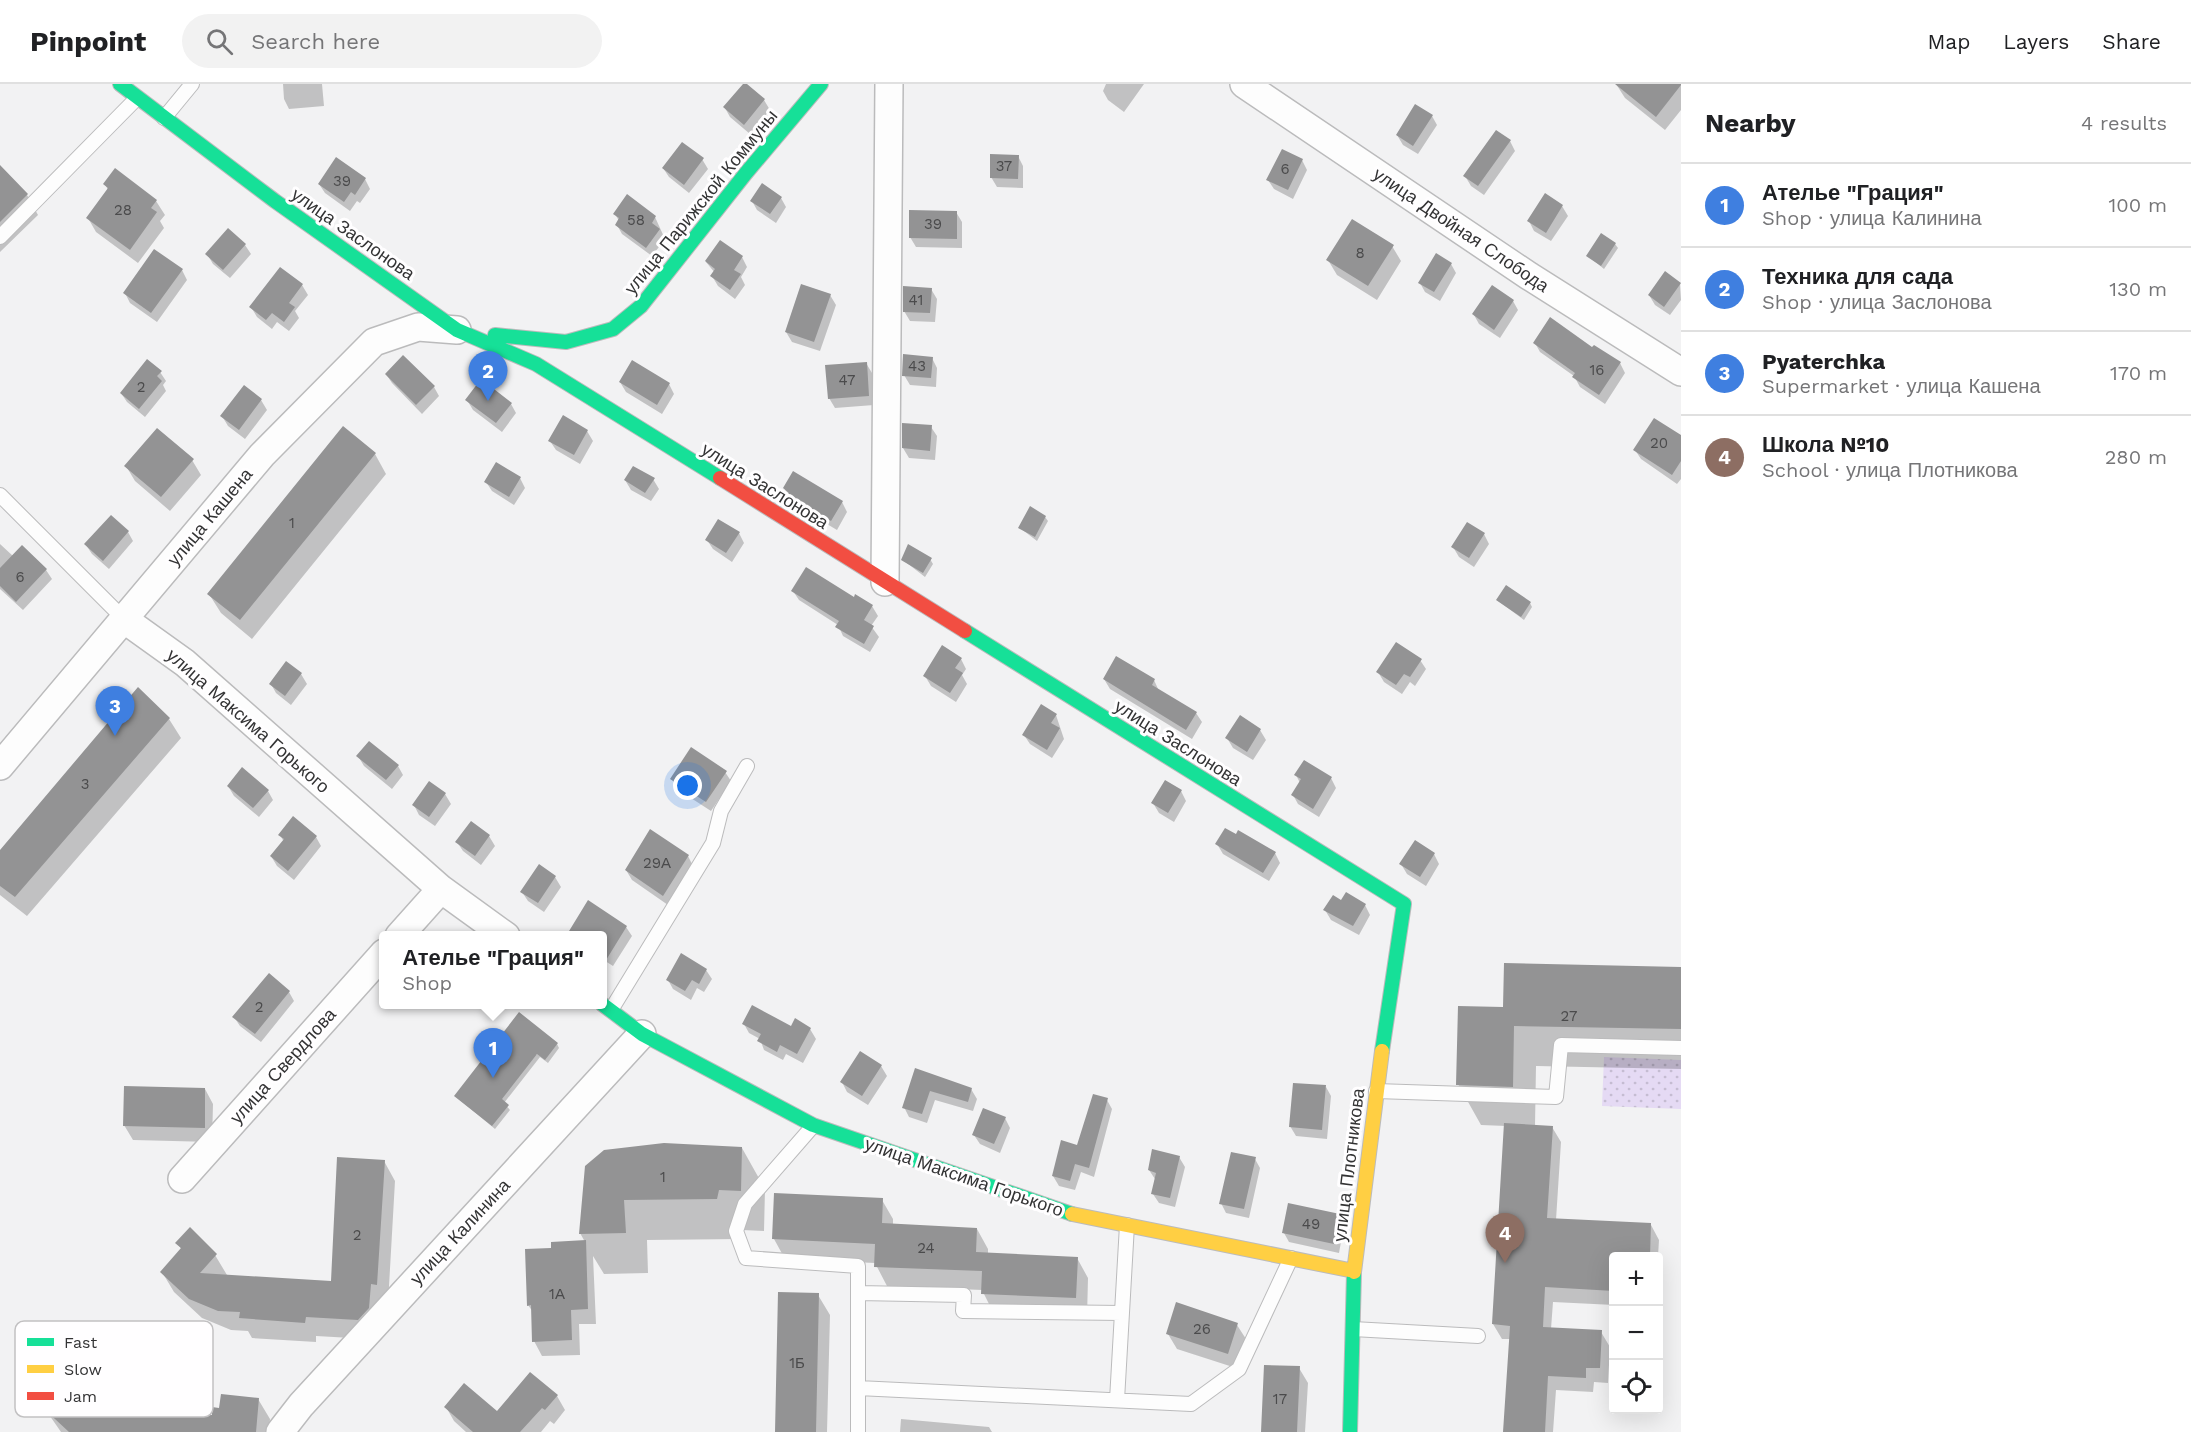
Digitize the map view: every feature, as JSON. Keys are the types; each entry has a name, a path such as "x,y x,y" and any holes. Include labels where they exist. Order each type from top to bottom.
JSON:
{"street":[{"name":"улица Заслонова","path":"120,84 275,201 458,330 536,364 1404,904"},
{"name":"улица Парижской Коммуны","path":"458,330 566,342 613,329 641,306 746,173 822,84"},
{"path":"885,582 889,84"},
{"name":"улица Двойная Слобода","path":"1244,84 1529,276 1681,372"},
{"name":"улица Кашена","path":"0,766 262,455 374,342 418,327 458,330"},
{"name":"улица Максима Горького","path":"125,620 185,663 441,889 499,931"},
{"path":"403,931 441,889"},
{"name":"улица Плотникова","path":"1350,1432 1354,1271 1376,1091 1404,904"},
{"name":"улица Свердлова","path":"182,1179 379,959"},
{"name":"улица Максима Горького","path":"607,1007 642,1034 813,1125 1066,1213 1354,1271"},
{"name":"улица Калинина","path":"280,1432 301,1405 642,1034"}],"lane":[{"path":"164,118 192,84"},
{"path":"0,237 138,97"},
{"name":"улица Максима Горького","path":"0,495 125,620"},
{"path":"607,1007 713,843 721,811 747,766"},
{"path":"1376,1091 1556,1097 1561,1045 1681,1048"},
{"path":"813,1125 746,1204 736,1230 746,1258 858,1266 858,1432"},
{"path":"1117,1400 1127,1225"},
{"path":"858,1388 1191,1404 1239,1369 1291,1258"},
{"path":"858,1293 964,1295 963,1311 1122,1313"},
{"path":"1353,1329 1478,1336"}],"shaded area":[{"path":"1604,1057 1681,1060 1681,1109 1602,1106"}],"building":[{"path":"743,84 747,84 765,99 744,125 723,107"},
{"path":"1615,84 1681,84 1681,85 1656,117"},
{"path":"1415,104 1433,115 1413,146 1396,135"},
{"path":"1496,130 1511,140 1478,186 1463,176"},
{"path":"682,142 704,158 684,185 662,168"},
{"path":"1282,149 1303,159 1288,190 1266,180"},
{"path":"990,154 1019,155 1018,179 990,178"},
{"path":"336,157 366,178 355,195 351,192 344,202 318,184"},
{"path":"0,165 28,194 0,222"},
{"path":"115,168 157,200 151,208 157,212 130,250 86,218 108,188 103,184"},
{"path":"762,183 782,197 770,214 750,201"},
{"path":"1545,193 1563,205 1546,233 1527,221"},
{"path":"627,194 656,216 652,223 660,229 646,248 615,225 619,218 613,214"},
{"path":"909,210 957,211 957,239 909,238"},
{"path":"1352,219 1394,245 1368,286 1326,260"},
{"path":"228,228 246,244 223,270 205,254"},
{"path":"1601,233 1616,243 1601,266 1586,256"},
{"path":"720,240 743,256 734,270 741,274 730,290 710,276 715,269 705,261"},
{"path":"154,249 183,269 151,313 123,293"},
{"path":"1436,253 1452,263 1434,292 1418,283"},
{"path":"280,267 303,284 289,303 295,307 284,322 272,313 266,320 249,307"},
{"path":"1665,271 1681,283 1664,307 1648,295"},
{"path":"801,284 831,294 814,342 785,332"},
{"path":"1492,285 1514,300 1494,330 1472,314"},
{"path":"903,286 932,288 930,313 903,312"},
{"path":"1550,317 1592,347 1594,345 1621,362 1599,395 1572,377 1575,373 1533,343"},
{"path":"903,354 933,357 931,378 902,376"},
{"path":"403,355 435,386 416,405 385,374"},
{"path":"147,359 162,371 157,376 162,381 139,409 120,393"},
{"path":"632,360 670,383 657,405 619,382"},
{"path":"867,362 869,396 828,399 825,365"},
{"path":"481,379 512,403 496,423 465,400"},
{"path":"244,385 262,399 239,430 220,416"},
{"path":"563,415 588,430 574,455 548,441"},
{"path":"1654,418 1681,435 1681,461 1672,475 1633,450"},
{"path":"902,423 932,425 930,451 902,448"},
{"path":"343,426 376,453 240,620 207,594"},
{"path":"157,428 194,459 161,497 124,466"},
{"path":"496,462 521,477 509,497 484,482"},
{"path":"633,466 655,478 645,493 624,480"},
{"path":"793,471 843,501 831,521 788,495 789,493 783,488"},
{"path":"1030,506 1046,516 1035,537 1018,528"},
{"path":"111,515 129,531 103,561 84,544"},
{"path":"718,519 740,532 726,553 705,540"},
{"path":"1467,522 1485,533 1469,558 1451,547"},
{"path":"908,544 932,558 923,573 901,560"},
{"path":"22,545 47,569 16,602 0,586 0,568"},
{"path":"806,567 854,597 855,594 873,605 864,620 874,626 864,644 835,627 839,621 791,591"},
{"path":"1506,585 1531,602 1521,617 1496,600"},
{"path":"1396,642 1422,659 1410,677 1404,674 1396,685 1376,672"},
{"path":"942,645 962,658 955,668 963,673 950,693 923,676"},
{"path":"1116,656 1155,679 1152,685 1197,712 1186,730 1103,679"},
{"path":"286,661 302,673 285,696 269,684"},
{"path":"138,687 170,718 15,897 0,886 0,850"},
{"path":"1041,704 1057,714 1051,723 1060,728 1047,750 1022,735"},
{"path":"1240,715 1261,729 1247,752 1225,738"},
{"path":"369,741 399,765 386,780 356,756"},
{"path":"691,747 727,771 706,802 670,779"},
{"path":"1304,760 1332,777 1313,809 1291,795 1301,779 1294,775"},
{"path":"242,767 269,790 253,808 227,786"},
{"path":"1165,780 1182,790 1168,813 1151,803"},
{"path":"429,781 446,793 429,817 412,805"},
{"path":"293,816 317,836 288,871 270,856 284,839 278,835"},
{"path":"471,821 490,835 475,856 455,842"},
{"path":"1225,828 1236,834 1238,830 1276,852 1263,873 1215,844"},
{"path":"650,829 689,855 663,896 625,870"},
{"path":"1415,840 1435,853 1420,877 1399,864"},
{"path":"539,864 556,876 538,903 520,892"},
{"path":"1346,892 1366,904 1353,926 1323,910 1333,895 1341,900"},
{"path":"588,900 627,926 607,958 607,931 569,931"},
{"path":"681,953 707,969 699,984 692,980 685,991 666,980"},
{"path":"1504,963 1681,967 1681,1029 1514,1026 1513,1087 1456,1085 1458,1006 1503,1007"},
{"path":"269,973 290,991 255,1034 232,1017"},
{"path":"752,1005 791,1026 795,1018 811,1028 797,1054 780,1045 777,1052 757,1041 761,1034 742,1024"},
{"path":"519,1012 558,1043 545,1060 537,1054 502,1099 509,1105 492,1126 454,1096"},
{"path":"860,1051 882,1065 862,1096 840,1082"},
{"path":"915,1068 972,1088 968,1102 930,1091 922,1114 902,1108"},
{"path":"1293,1083 1326,1085 1322,1130 1289,1127"},
{"path":"124,1086 205,1088 205,1128 123,1126"},
{"path":"1093,1094 1108,1098 1089,1168 1075,1164 1070,1181 1052,1176 1061,1140 1077,1145"},
{"path":"983,1108 1006,1117 994,1144 972,1135"},
{"path":"1504,1123 1553,1126 1547,1218 1651,1223 1650,1252 1609,1252 1609,1291 1545,1287 1543,1327 1602,1330 1600,1368 1586,1368 1586,1378 1548,1376 1545,1432 1503,1432 1510,1326 1492,1324"},
{"path":"664,1143 742,1147 741,1191 719,1190 717,1199 624,1200 626,1233 579,1234 585,1166 604,1150"},
{"path":"1152,1149 1180,1156 1170,1198 1151,1194 1156,1173 1148,1170"},
{"path":"1231,1152 1256,1157 1244,1209 1219,1204"},
{"path":"337,1157 385,1160 377,1285 371,1284 369,1308 358,1320 306,1317 305,1323 239,1318 240,1312 218,1311 189,1299 160,1272 181,1248 175,1243 190,1227 217,1254 200,1273 331,1281"},
{"path":"774,1193 883,1198 882,1223 977,1228 976,1252 1078,1257 1076,1298 981,1294 982,1271 874,1267 875,1244 772,1239"},
{"path":"1288,1203 1340,1214 1334,1244 1282,1233"},
{"path":"586,1240 588,1309 571,1310 572,1340 532,1342 531,1305 527,1306 525,1249 551,1248 551,1242"},
{"path":"778,1292 819,1293 816,1432 775,1432"},
{"path":"1176,1302 1238,1323 1228,1354 1166,1334"},
{"path":"1264,1365 1300,1366 1297,1432 1261,1432"},
{"path":"530,1372 558,1395 545,1410 542,1408 520,1432 473,1432 444,1407 464,1383 497,1411"},
{"path":"221,1394 259,1398 256,1432 69,1432 53,1417 213,1417 213,1407 219,1408"}],"traffic: fast":[{"path":"120,84 275,201 457,330 536,364 720,478"},
{"path":"495,335 566,342 613,329 641,306 746,173 821,84"},
{"path":"965,631 1404,904 1382,1051"},
{"path":"607,1008 642,1034 813,1125 1072,1214"},
{"path":"1350,1432 1354,1272"}],"traffic: slow":[{"path":"1354,1272 1382,1051"},
{"path":"1072,1214 1354,1271"}],"traffic: jam":[{"path":"720,478 965,631"}],"place":[{"name":"Техника для сада","path":"488,401"},
{"name":"Pyaterchka","path":"115,736"},
{"name":"Ателье \"Грация\"","path":"493,1078"},
{"name":"Школа №10","path":"1505,1263"}]}
